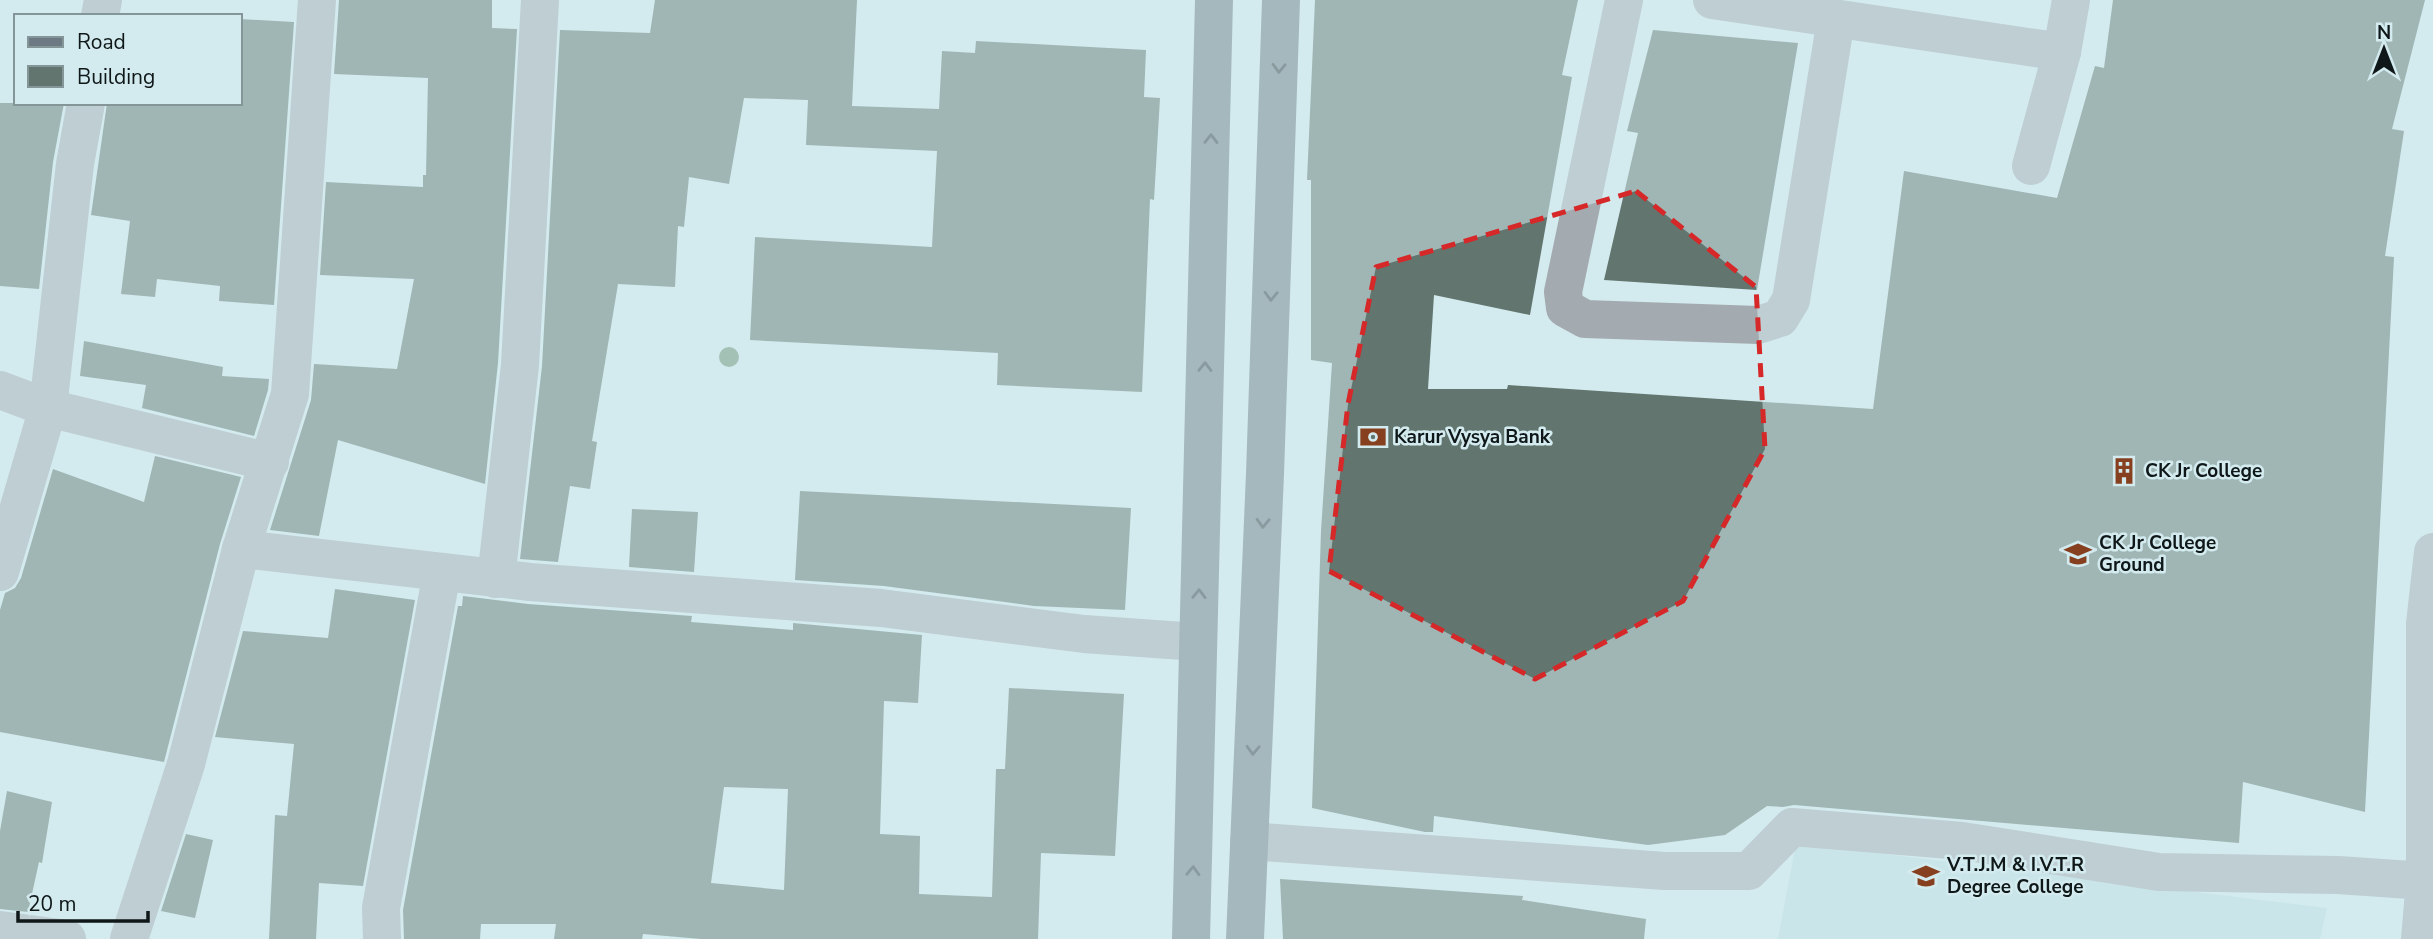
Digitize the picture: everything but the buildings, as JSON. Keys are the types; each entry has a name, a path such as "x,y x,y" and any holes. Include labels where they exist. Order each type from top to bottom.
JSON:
{"main road":[{"path":"1191,939 1214,0"},
{"path":"1245,939 1265,474 1281,0"}],"street":[{"path":"129,939 186,764 242,549 290,394 317,0"},
{"path":"496,579 520,365 540,0"},
{"path":"1624,0 1563,292 1565,308 1585,319 1758,325 1780,318 1791,300 1836,19"},
{"path":"1712,0 2062,52"},
{"path":"2031,166 2062,52 2071,0"},
{"path":"0,572 48,408 75,164 86,105"},
{"path":"0,390 48,408 270,462"},
{"path":"242,549 496,579 881,608 1084,634 1198,642"},
{"path":"2420,939 2425,881 2429,624 2433,552"},
{"path":"382,939 381,908 442,572"},
{"path":"1249,841 1665,871 1749,871 1792,827 1962,841 2159,872 2339,875 2425,881"},
{"path":"0,930 67,939"}],"highlighted area":[{"path":"1636,191 1756,287 1765,449 1683,601 1535,679 1329,571 1348,404 1376,267"}],"shaded area":[{"name":"V.T.J.M & I.V.T.R Degree College","path":"1796,843 2327,908 2320,939 1778,939"}],"place":[{"name":"Karur Vysya Bank","path":"1373,437"},
{"name":"CK Jr College","path":"2124,471"},
{"name":"CK Jr College Ground","path":"2078,554"},
{"name":"V.T.J.M & I.V.T.R Degree College","path":"1926,876"}]}
